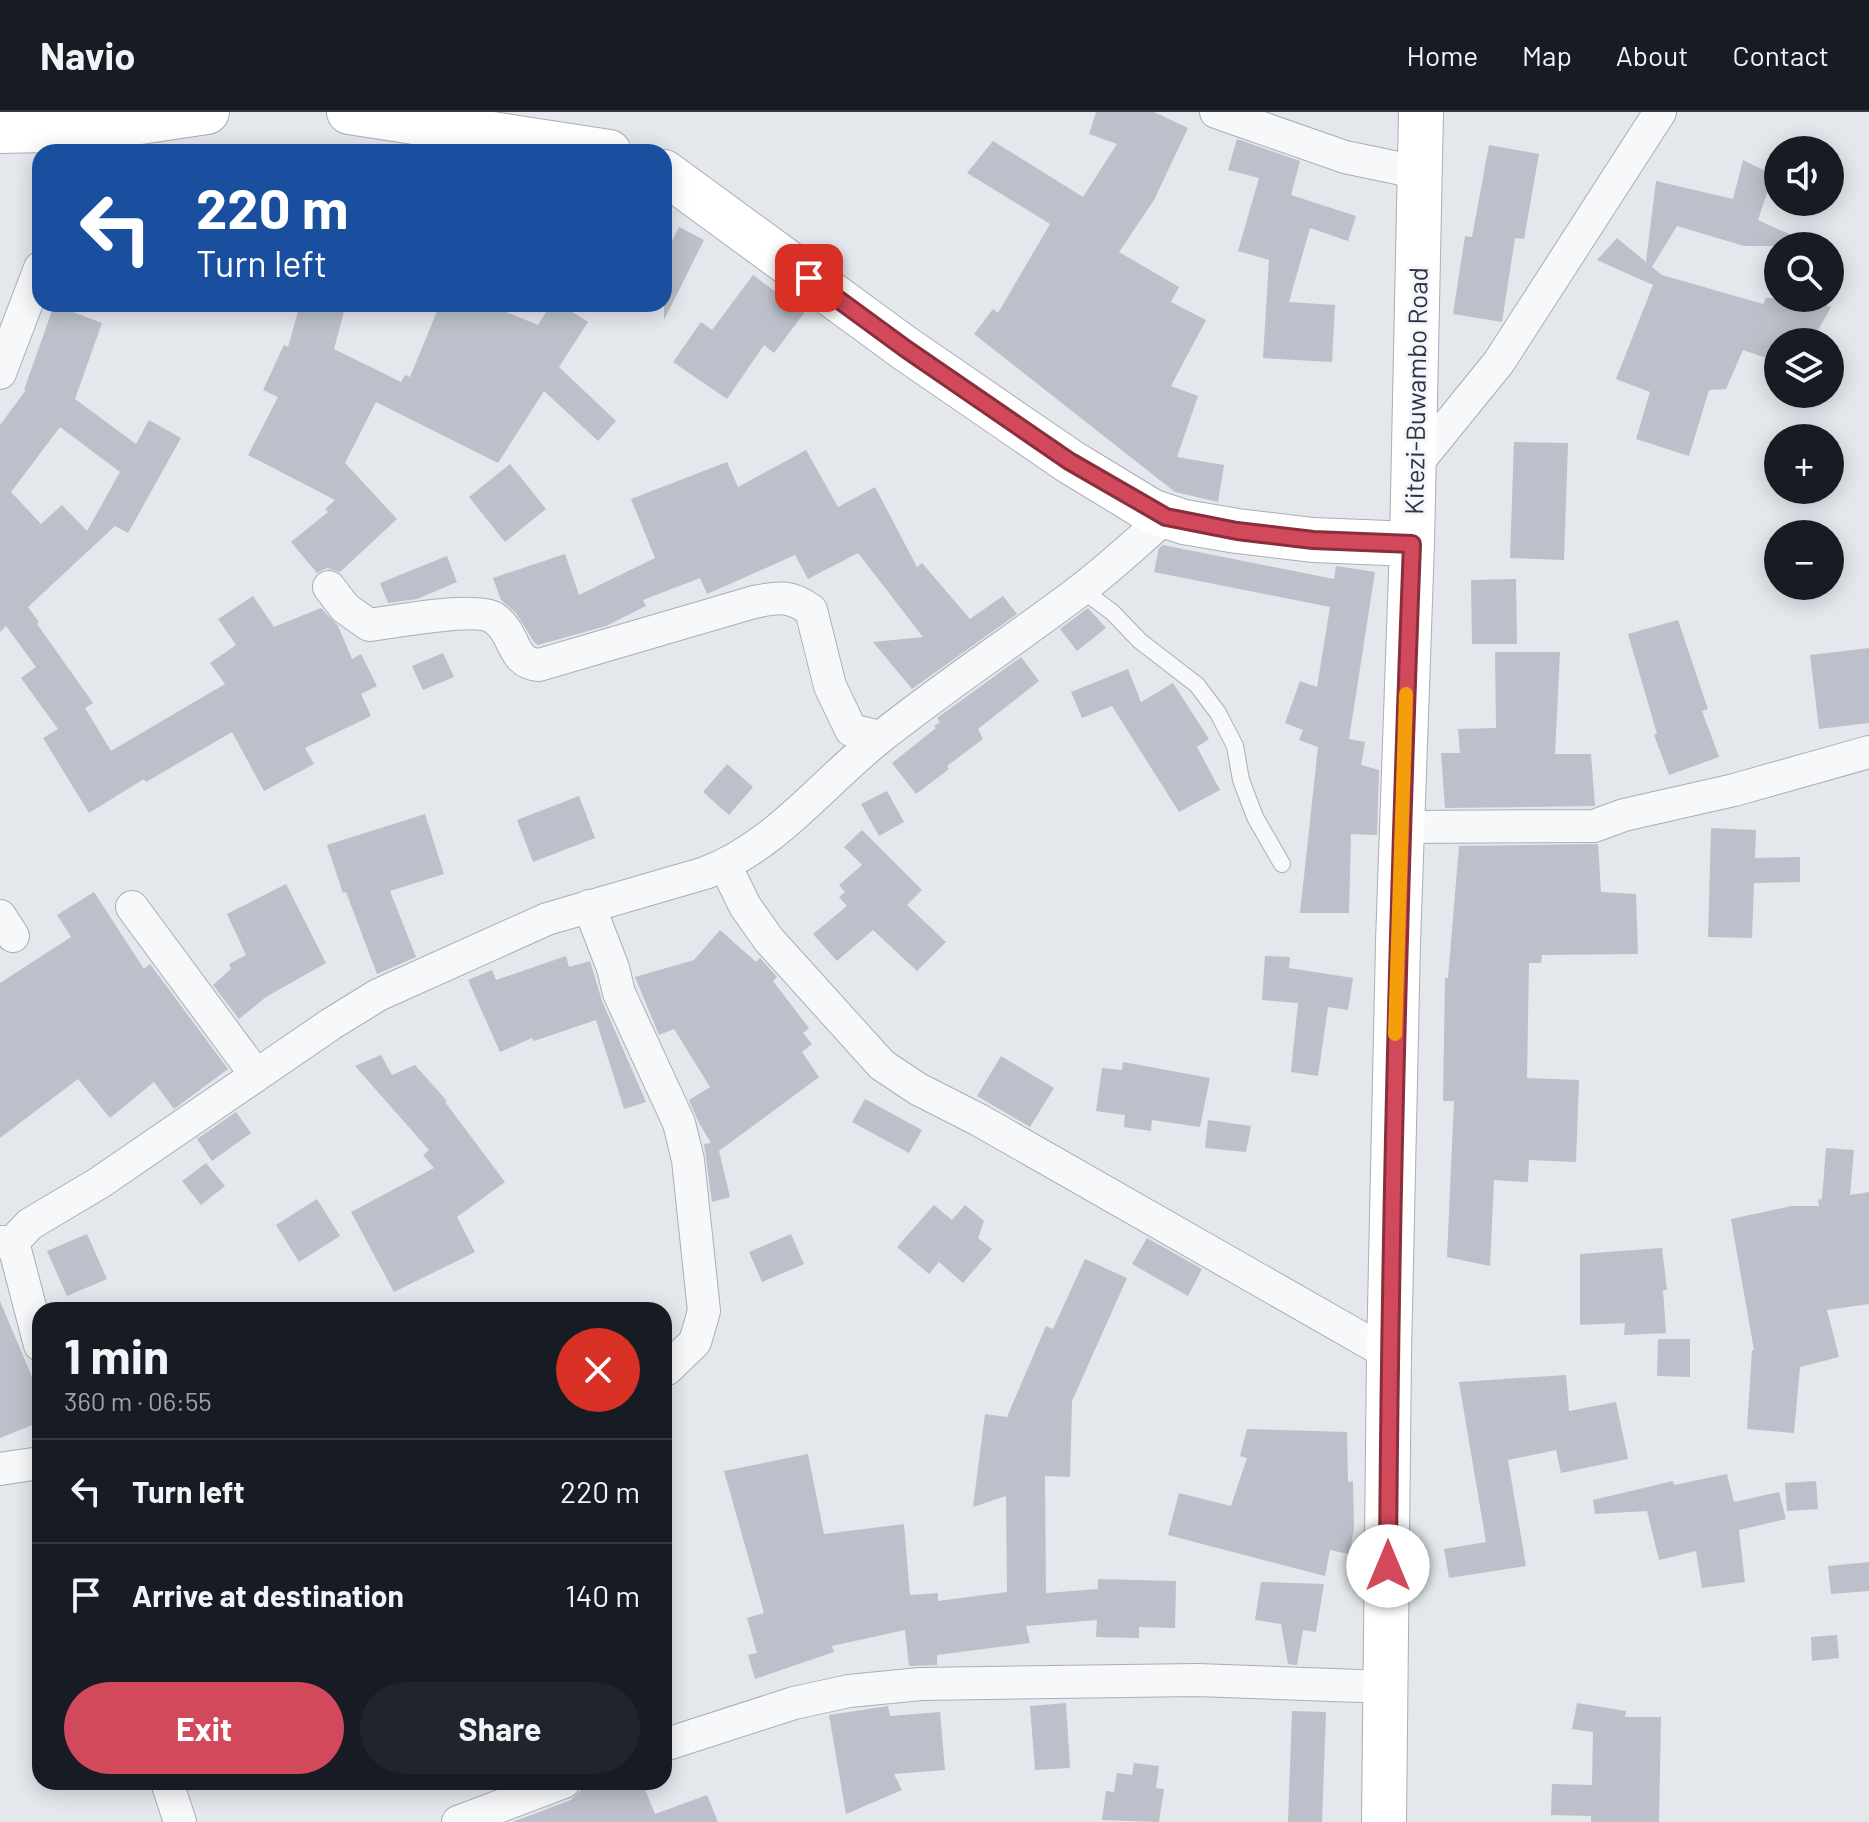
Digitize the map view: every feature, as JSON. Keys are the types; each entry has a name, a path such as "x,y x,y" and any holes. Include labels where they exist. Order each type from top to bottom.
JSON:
{"street":[{"path":"0,131 88,141 207,112"},
{"path":"349,112 557,144"},
{"path":"1216,112 1345,157 1421,173"},
{"name":"Kitezi-Buwambo Road","path":"1384,1822 1389,1354 1421,112"},
{"path":"1413,468 1499,362 1660,112"},
{"path":"672,178 906,349 1069,461 1166,517 1237,531 1313,540 1412,544"},
{"path":"0,373 32,289"},
{"path":"32,1321 6,1242 30,1224 99,1183 378,995 547,919 725,865 750,851 880,737 1081,589 1166,517"},
{"path":"329,587 345,608 369,625 465,613 493,617 511,637 520,659 527,664 539,665 754,602 775,598 796,599 811,610 830,686 851,730 880,737"},
{"path":"1401,827 1594,826 1624,815 1734,790 1869,752"},
{"path":"725,865 745,906 769,940 882,1065 918,1089 979,1120 1389,1354"},
{"path":"589,906 613,968 619,993 679,1123 688,1160 704,1311 695,1342 672,1364"},
{"path":"132,907 256,1075"},
{"path":"0,1469 32,1464"},
{"path":"672,1742 794,1703 849,1691 921,1684 1197,1680 1387,1687"},
{"path":"170,1790 180,1822"},
{"path":"458,1822 543,1790"}],"lane":[{"path":"1081,589 1112,612 1140,641 1197,685 1218,713 1235,746 1241,780 1255,817 1282,864"}],"building":[{"path":"1096,112 1154,112 1188,128 1154,200 1119,252 1179,287 1171,302 1206,320 1171,386 1198,396 1177,457 1224,465 1218,502 1175,492 974,334 993,309 998,313 1050,224 967,173 993,141 1083,197 1117,144 1089,134"},
{"path":"1237,139 1300,161 1291,195 1356,216 1348,241 1310,228 1289,302 1335,305 1332,362 1263,358 1269,260 1238,251 1259,178 1228,170"},
{"path":"1489,145 1539,154 1524,239 1515,238 1502,322 1453,314 1465,236 1472,237"},
{"path":"1743,160 1764,170 1764,202 1758,220 1784,232 1764,232 1764,246 1744,246 1677,226 1652,267 1662,275 1764,302 1764,312 1828,312 1819,328 1764,328 1764,357 1743,350 1726,389 1709,390 1689,456 1636,439 1650,392 1616,379 1653,285 1597,260 1617,238 1646,262 1656,181 1733,199"},
{"path":"679,227 704,240 672,304 672,241"},
{"path":"753,275 804,313 774,353 764,345 727,399 673,362 701,322 712,330"},
{"path":"52,312 73,312 102,323 75,399 136,444 149,420 181,438 128,533 115,526 28,607 93,703 85,708 111,751 225,684 210,663 236,645 218,619 253,596 274,627 321,608 338,626 352,659 361,654 377,686 361,694 371,716 305,748 314,764 264,791 232,732 146,782 144,779 89,813 43,738 58,729 21,678 36,667 6,626 0,632 0,425 26,390","holes":["60,427 120,472 87,531 62,505 41,524 11,492"]},
{"path":"298,312 344,312 334,349 401,382 405,375 410,377 437,312 506,312 538,325 546,312 572,312 588,322 559,367 616,421 598,441 544,391 498,463 376,402 345,463 397,519 340,572 327,568 317,573 291,542 328,512 325,509 335,500 248,455 278,397 263,390 284,345 288,347"},
{"path":"1514,442 1568,443 1564,560 1510,558"},
{"path":"806,450 838,507 875,487 917,567 922,563 970,619 1003,596 1017,614 912,689 873,642 923,637 858,553 808,579 795,555 707,594 700,578 643,600 646,606 606,626 538,645 516,613 501,600 493,578 565,554 579,595 655,558 631,499 727,462 738,487"},
{"path":"510,464 546,509 505,542 469,497"},
{"path":"1163,545 1334,579 1336,566 1375,572 1349,739 1365,742 1361,765 1379,770 1377,835 1351,834 1349,913 1300,913 1318,747 1299,740 1303,730 1285,723 1300,681 1317,687 1330,607 1154,572 1159,548"},
{"path":"447,556 457,582 417,599 388,603 380,583"},
{"path":"1516,579 1517,644 1472,644 1471,580"},
{"path":"1088,608 1106,628 1077,651 1060,629"},
{"path":"1678,620 1708,709 1702,711 1719,757 1669,775 1654,735 1657,734 1628,634"},
{"path":"1869,648 1869,723 1819,729 1810,655"},
{"path":"1495,652 1560,652 1555,754 1591,754 1595,806 1445,808 1441,753 1460,753 1458,729 1496,728"},
{"path":"443,653 454,677 423,690 412,666"},
{"path":"1021,657 1039,681 978,729 983,739 916,794 892,763 936,728 934,726 940,722 937,718"},
{"path":"1128,669 1141,702 1173,683 1209,739 1197,747 1220,790 1179,812 1112,706 1082,718 1071,692"},
{"path":"727,764 753,787 729,815 703,792"},
{"path":"887,791 904,822 879,836 861,804"},
{"path":"579,796 595,838 533,862 517,820"},
{"path":"425,814 444,874 390,891 416,957 377,974 346,892 343,893 327,845"},
{"path":"1711,828 1756,830 1755,858 1800,857 1800,882 1754,883 1752,938 1708,937"},
{"path":"862,830 922,890 907,905 946,942 917,971 873,930 837,961 813,934 847,906 839,897 845,892 839,885 862,865 844,847"},
{"path":"1598,844 1601,892 1636,894 1638,954 1542,955 1541,963 1529,963 1527,1078 1579,1080 1576,1162 1529,1160 1528,1182 1494,1180 1490,1266 1447,1257 1454,1101 1443,1101 1445,978 1448,978 1459,846"},
{"path":"286,884 326,963 266,997 239,1019 213,985 231,969 229,964 246,955 227,914"},
{"path":"94,892 144,969 150,964 228,1069 174,1109 154,1082 110,1118 78,1079 0,1138 0,983 71,937 57,915"},
{"path":"720,930 756,962 760,958 777,977 773,981 809,1028 803,1033 812,1044 802,1052 819,1077 719,1151 730,1197 712,1202 704,1144 711,1143 689,1100 710,1087 674,1029 659,1035 635,977 694,960"},
{"path":"566,956 569,967 590,961 602,1001 646,1102 624,1109 596,1020 534,1041 532,1038 500,1052 468,980 492,970 496,980"},
{"path":"1265,956 1290,957 1289,968 1353,978 1348,1010 1328,1007 1318,1076 1291,1072 1298,1003 1262,1000"},
{"path":"381,1055 392,1075 415,1065 447,1101 505,1182 457,1217 475,1252 394,1292 351,1212 434,1168 423,1155 429,1150 355,1066"},
{"path":"1001,1056 1054,1088 1030,1127 977,1096"},
{"path":"1123,1062 1210,1078 1200,1127 1152,1120 1151,1131 1124,1127 1125,1115 1096,1111 1102,1068 1122,1070"},
{"path":"865,1099 922,1130 909,1153 852,1122"},
{"path":"236,1112 251,1133 212,1161 197,1139"},
{"path":"1208,1120 1251,1126 1246,1152 1205,1148"},
{"path":"1826,1148 1854,1150 1850,1195 1869,1192 1869,1304 1827,1310 1839,1357 1800,1367 1794,1433 1747,1429 1754,1350 1731,1219 1792,1206 1819,1206"},
{"path":"206,1163 225,1186 201,1205 182,1181"},
{"path":"317,1199 340,1236 299,1262 276,1225"},
{"path":"934,1205 952,1220 965,1205 984,1221 978,1238 992,1249 963,1283 939,1262 929,1274 897,1247"},
{"path":"87,1234 107,1279 67,1296 47,1251"},
{"path":"791,1234 804,1264 762,1282 749,1252"},
{"path":"1147,1238 1202,1269 1188,1296 1132,1264"},
{"path":"1662,1248 1667,1290 1663,1290 1666,1333 1624,1335 1625,1323 1580,1325 1580,1254"},
{"path":"1085,1259 1127,1278 1072,1401 1070,1477 1045,1476 1046,1593 1098,1589 1098,1579 1176,1581 1175,1628 1139,1627 1139,1638 1096,1637 1097,1620 1026,1626 1030,1643 937,1655 937,1665 909,1666 905,1630 832,1646 834,1652 755,1679 748,1655 757,1653 747,1618 764,1613 724,1471 808,1454 824,1534 904,1524 910,1595 938,1593 938,1601 1007,1592 1006,1496 973,1507 985,1414 1007,1417 1046,1326 1053,1329"},
{"path":"0,1301 32,1377 32,1425 0,1438"},
{"path":"1658,1339 1690,1339 1690,1377 1657,1376"},
{"path":"1566,1375 1569,1411 1616,1402 1628,1459 1561,1473 1556,1450 1508,1460 1526,1566 1449,1578 1444,1549 1486,1542 1459,1382"},
{"path":"1247,1429 1347,1432 1348,1482 1353,1481 1354,1529 1349,1554 1330,1550 1325,1576 1168,1535 1179,1493 1231,1506 1247,1458 1240,1456"},
{"path":"1727,1474 1734,1502 1779,1492 1786,1519 1739,1530 1745,1582 1702,1588 1696,1551 1659,1560 1647,1511 1595,1514 1593,1500 1673,1481 1674,1485"},
{"path":"1816,1481 1818,1509 1787,1511 1785,1483"},
{"path":"1869,1562 1869,1591 1831,1594 1828,1566"},
{"path":"1261,1582 1324,1584 1316,1632 1303,1630 1297,1665 1288,1664 1281,1624 1255,1620"},
{"path":"1837,1635 1839,1658 1812,1661 1811,1637"},
{"path":"1066,1703 1070,1768 1035,1770 1030,1706"},
{"path":"1577,1703 1626,1711 1625,1717 1661,1717 1659,1822 1591,1822 1591,1816 1551,1815 1552,1784 1592,1785 1593,1732 1572,1729"},
{"path":"888,1706 890,1716 940,1712 945,1770 894,1774 902,1790 846,1814 829,1715"},
{"path":"1292,1711 1326,1712 1322,1822 1288,1822"},
{"path":"1134,1763 1159,1766 1156,1788 1164,1789 1159,1822 1102,1820 1106,1791 1114,1792 1117,1773 1132,1775"},
{"path":"581,1790 645,1790 655,1814 707,1795 718,1822 512,1822 571,1800"}],"slow traffic":[{"path":"1395,1034 1406,694"}],"route":[{"path":"809,278 1069,461 1151,511 1184,522 1237,531 1313,540 1412,544 1397,974 1388,1566"}]}
